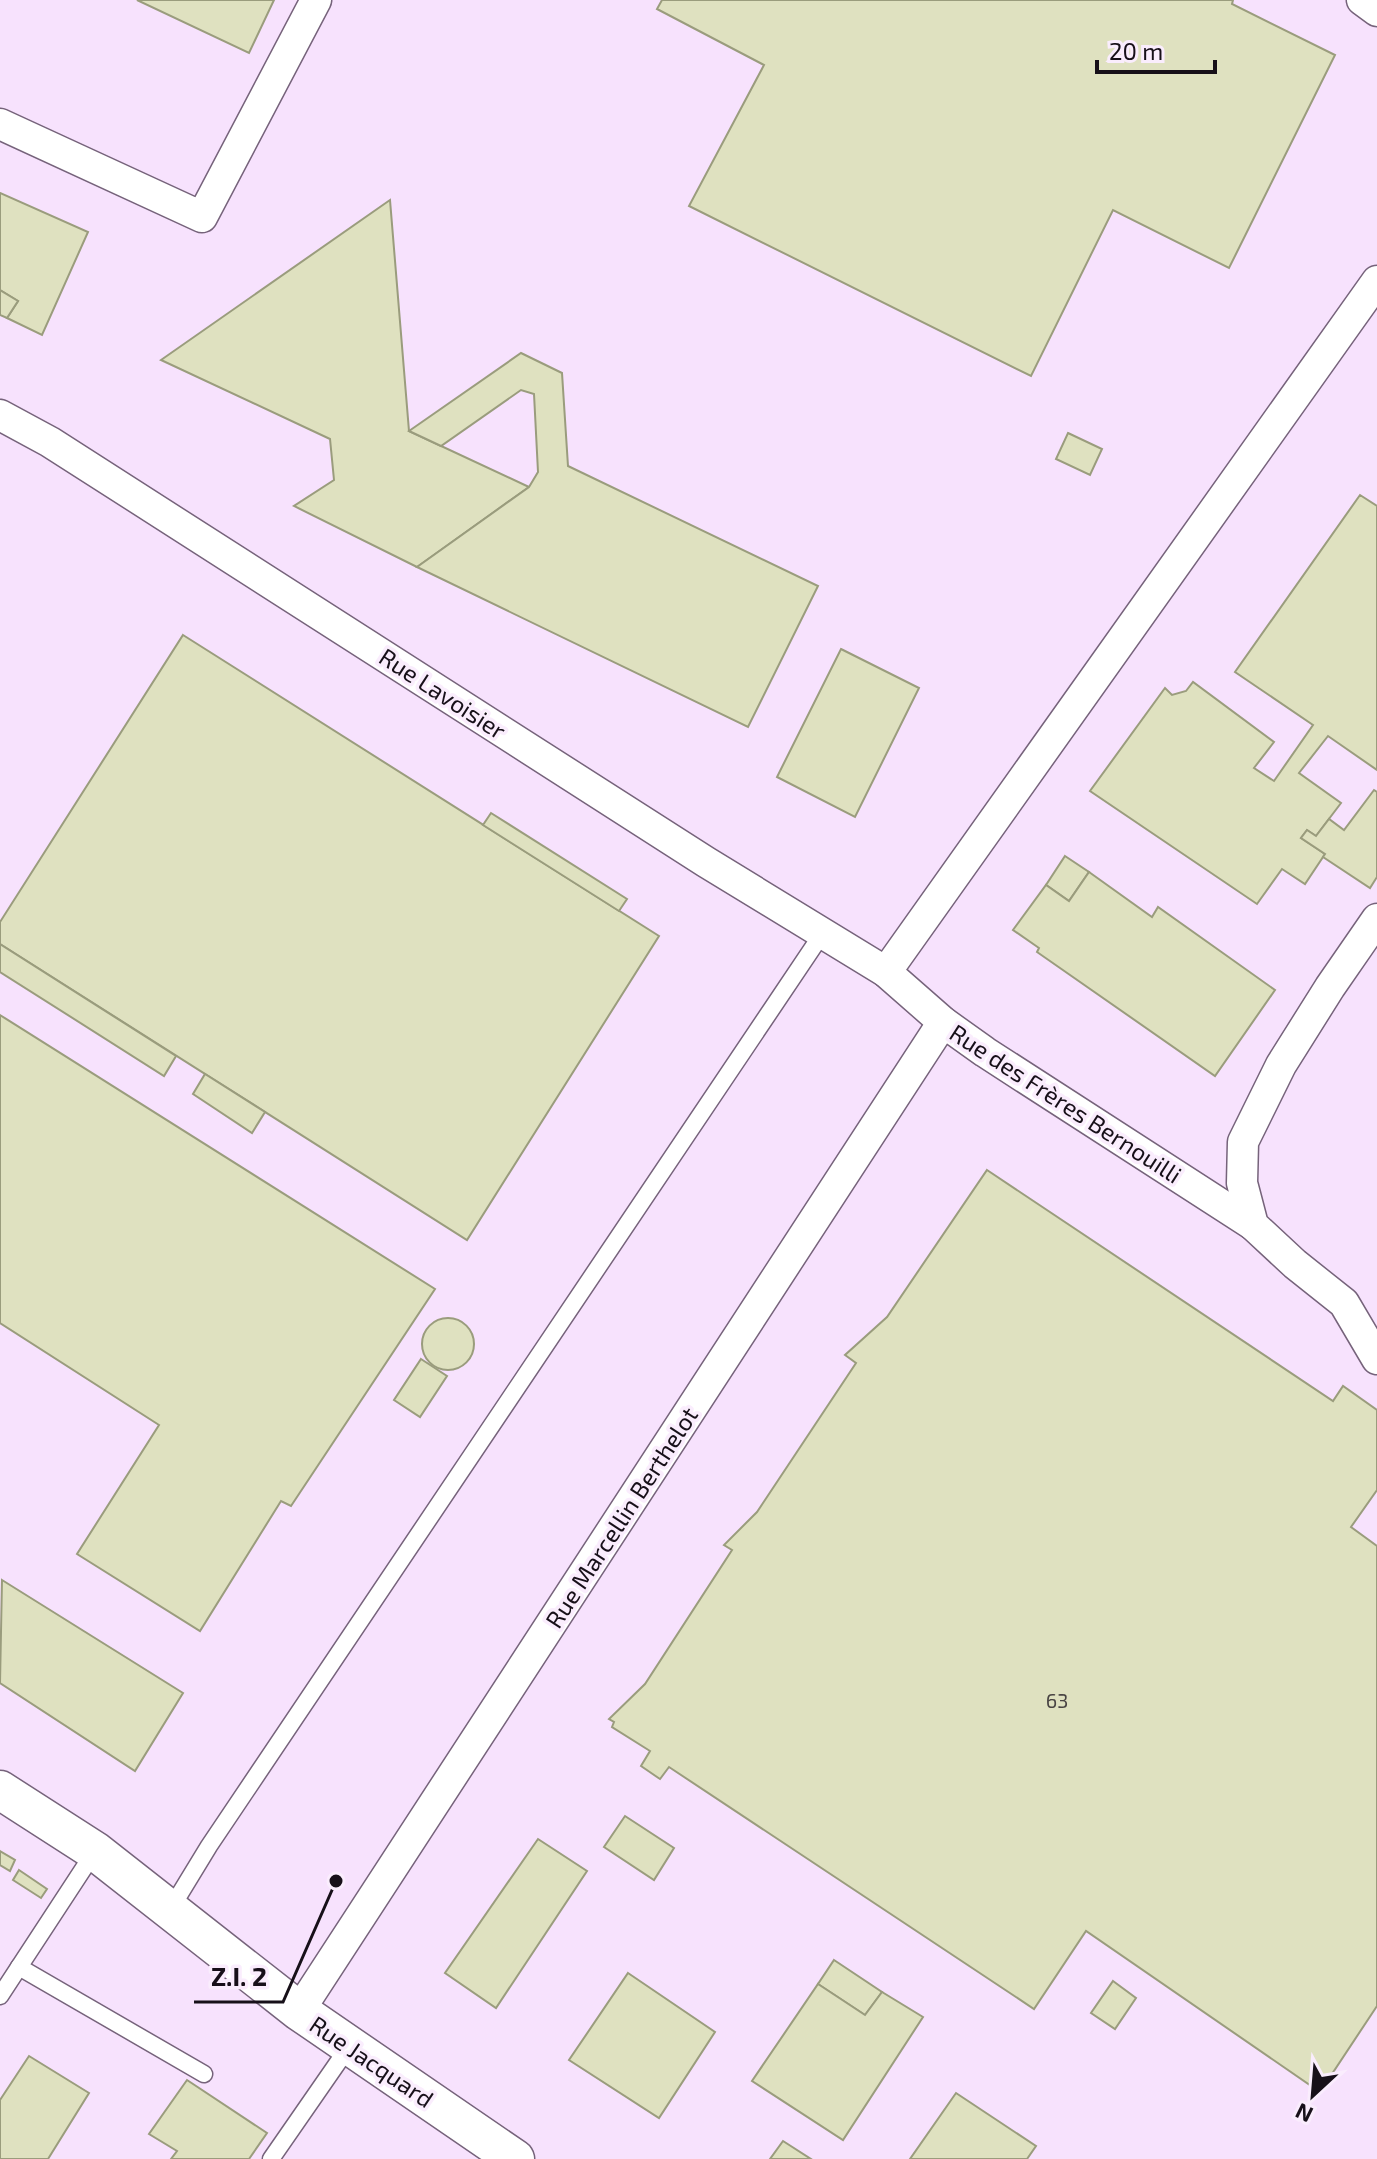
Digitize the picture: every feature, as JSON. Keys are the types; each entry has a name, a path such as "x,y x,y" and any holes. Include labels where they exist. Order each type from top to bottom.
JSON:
{"street":[{"path":"0,124 202,217 316,0"},
{"path":"1362,0 1377,11"},
{"path":"886,972 1377,281"},
{"name":"Rue Lavoisier","path":"0,415 50,442 886,972"},
{"path":"1253,1225 1242,1183 1243,1142 1281,1065 1377,919"},
{"name":"Rue des Frères Bernouilli","path":"886,972 943,1022 985,1052 1253,1225 1344,1303 1377,1359"},
{"name":"Rue Marcellin Berthelot","path":"299,2011 943,1022"},
{"name":"Rue Jacquard","path":"0,1790 95,1851 299,2011 515,2159"}],"lane":[{"path":"170,1910 231,1812 822,934"},
{"path":"0,1996 95,1851"},
{"path":"19,1967 204,2074"},
{"path":"271,2159 350,2045"}],"shaded area":[{"path":"0,0 1377,0 1377,2159 0,2159"}],"building":[{"path":"137,0 274,0 249,53"},
{"path":"662,0 1233,0 1232,4 1335,55 1229,268 1113,210 1031,376 689,206 764,65 657,9"},
{"path":"0,193 88,232 42,335 7,318 18,301 0,290"},
{"path":"390,200 409,431 529,487 417,567 294,506 334,480 330,439 161,360"},
{"path":"0,290 18,301 7,318 0,315"},
{"path":"521,353 562,373 568,466 818,586 748,727 417,567 529,487 538,472 534,394 521,390 441,446 409,431"},
{"path":"1068,433 1102,449 1090,475 1056,459"},
{"path":"1360,495 1377,506 1377,770 1328,736 1299,773 1341,803 1316,836 1307,830 1301,838 1325,854 1305,884 1282,869 1257,904 1090,791 1165,688 1172,695 1186,691 1193,682 1274,742 1254,768 1274,781 1313,725 1235,672"},
{"path":"183,635 659,936 467,1240 0,944 0,922"},
{"path":"841,649 919,688 855,817 777,777"},
{"path":"1374,790 1377,792 1377,877 1370,888 1323,857 1325,854 1301,838 1307,830 1316,836 1329,819 1344,830"},
{"path":"491,813 627,899 619,911 483,825"},
{"path":"1065,856 1089,872 1069,901 1046,885"},
{"path":"1089,872 1152,917 1158,907 1275,990 1215,1076 1037,952 1039,948 1013,930 1046,885 1069,901"},
{"path":"0,944 176,1056 164,1076 0,972"},
{"path":"0,1015 435,1289 291,1506 281,1501 200,1631 77,1554 159,1425 0,1323"},
{"path":"205,1074 265,1112 252,1133 193,1094"},
{"path":"987,1170 1333,1401 1343,1386 1377,1410 1377,1490 1351,1527 1377,1546 1377,2006 1320,2092 1086,1931 1034,2009 669,1767 660,1779 641,1766 650,1751 612,1727 614,1722 609,1719 645,1684 732,1550 724,1545 757,1512 856,1363 845,1355 887,1317"},
{"path":"448,1318 466,1326 474,1344 466,1362 448,1370 430,1362 422,1344 430,1326"},
{"path":"421,1359 447,1376 420,1417 394,1400"},
{"path":"2,1580 183,1693 135,1771 0,1683"},
{"path":"625,1816 674,1848 654,1880 604,1847"},
{"path":"538,1839 587,1871 496,2008 445,1973"},
{"path":"0,1851 15,1860 10,1871 0,1865"},
{"path":"19,1870 47,1889 41,1898 13,1880"},
{"path":"834,1960 882,1992 865,2015 818,1984"},
{"path":"628,1973 715,2032 659,2118 569,2060"},
{"path":"1113,1981 1136,1998 1115,2029 1091,2013"},
{"path":"818,1984 865,2015 882,1992 923,2017 843,2140 752,2081"},
{"path":"29,2056 89,2093 48,2159 0,2159 0,2100"},
{"path":"187,2080 267,2133 249,2159 171,2159 177,2151 149,2134"},
{"path":"956,2093 1036,2146 1027,2159 910,2159"},
{"path":"783,2141 811,2159 770,2159"}],"place":[{"name":"Z.I. 2","path":"336,1881"}]}
